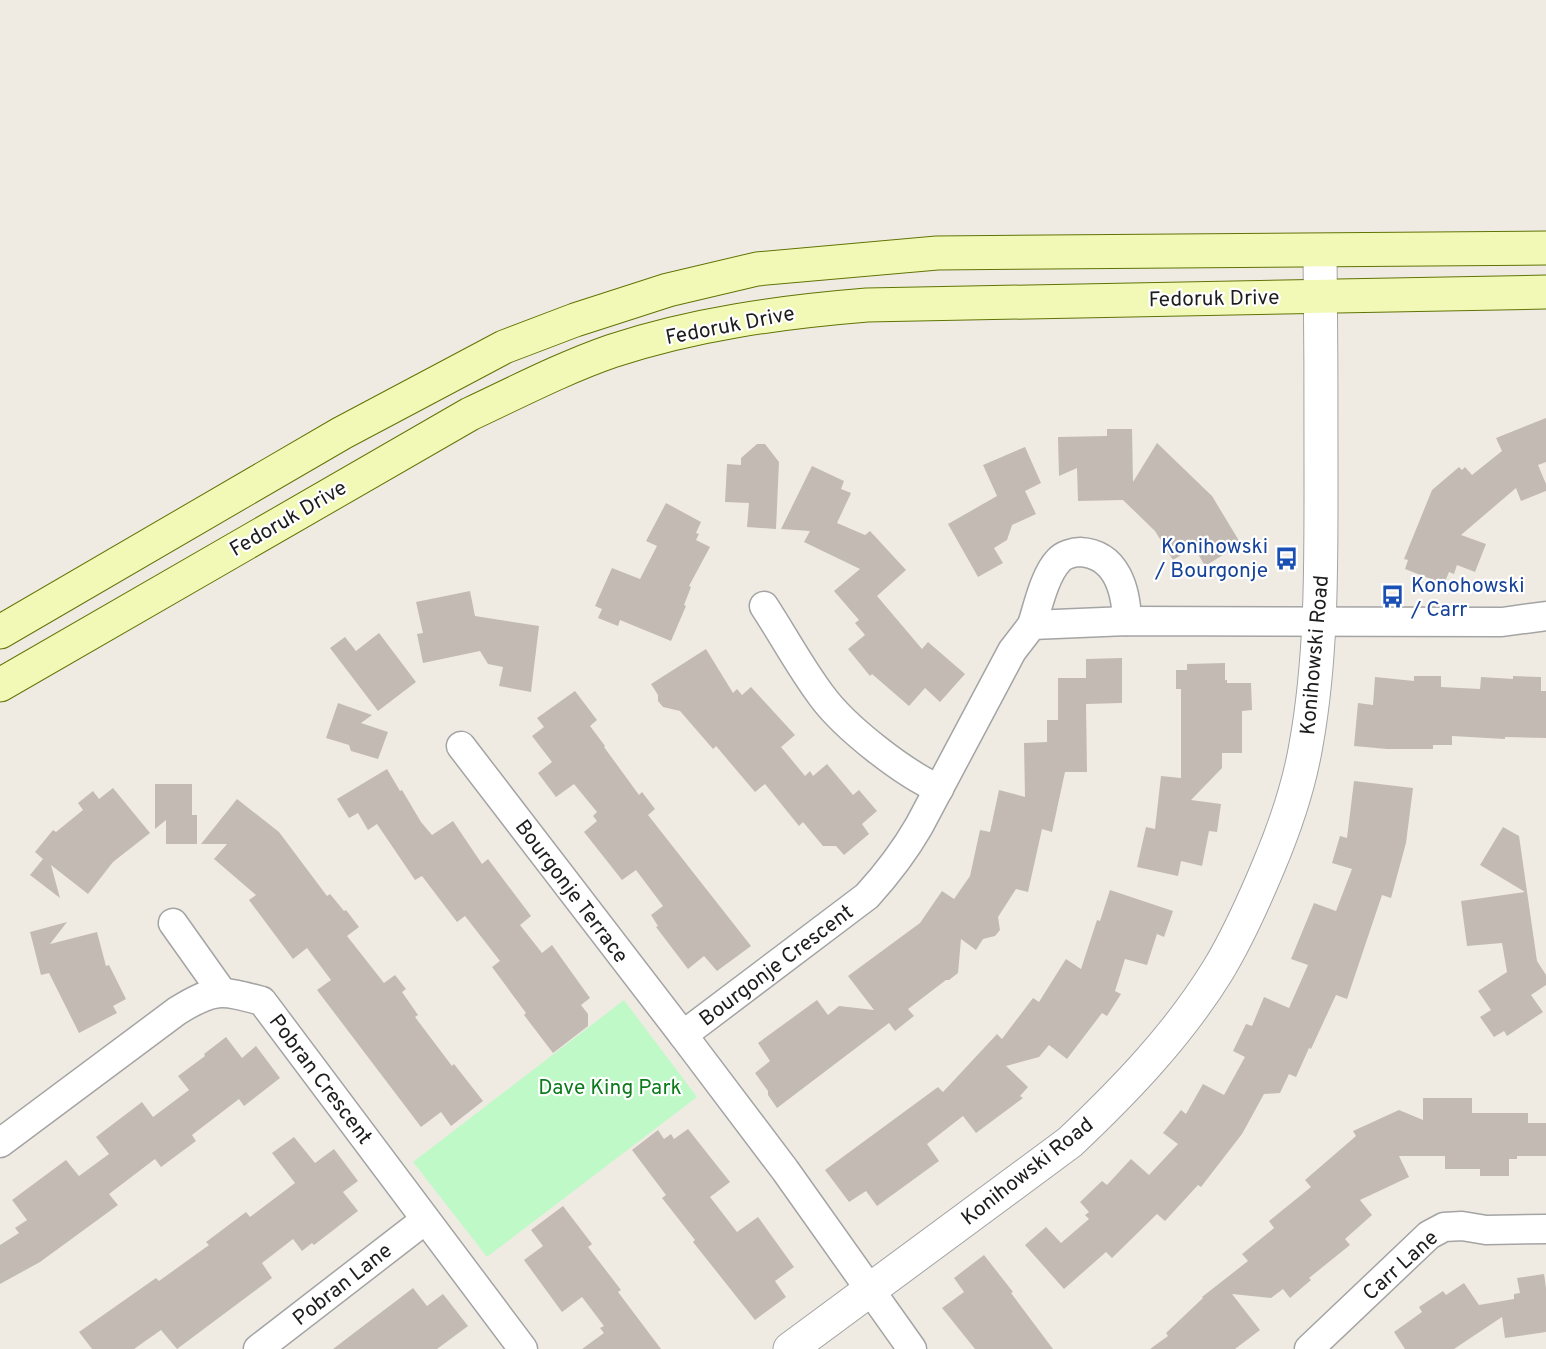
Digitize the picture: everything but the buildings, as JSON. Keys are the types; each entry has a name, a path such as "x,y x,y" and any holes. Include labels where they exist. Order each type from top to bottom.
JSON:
{"main road":[{"path":"0,632 342,433 504,347 575,320 668,290 756,269 937,253 1546,248"},
{"name":"Fedoruk Drive","path":"0,684 460,420 544,380 611,352 723,323 793,311 867,305 1546,292"}],"street":[{"name":"Konihowski Road","path":"790,1349 1070,1142 1138,1074 1193,1008 1243,924 1280,837 1306,747 1315,689 1322,573 1320,251"},
{"name":"Bourgonje Crescent","path":"912,1349 792,1179 683,1035 867,896 904,852 1012,651 1032,625 1050,573 1059,559 1075,552 1093,553 1111,565 1126,601 1127,621"},
{"path":"764,606 821,696 840,718 920,780 939,789"},
{"path":"1032,625 1127,621 1502,622 1546,616"},
{"name":"Bourgonje Terrace","path":"461,746 683,1035"},
{"path":"173,922 222,992"},
{"name":"Pobran Crescent","path":"0,1143 200,996 222,992 236,993 262,1001 524,1349"},
{"name":"Pobran Lane","path":"258,1349 425,1220"},
{"name":"Carr Lane","path":"1309,1349 1429,1235 1444,1227 1462,1226 1486,1230 1546,1229"}],"green space":[{"name":"Dave King Park","path":"624,1000 697,1097 487,1257 413,1162"}],"place":[{"name":"Konihowski / Bourgonje","path":"1286,558"},
{"name":"Konohowski / Carr","path":"1393,597"}]}
